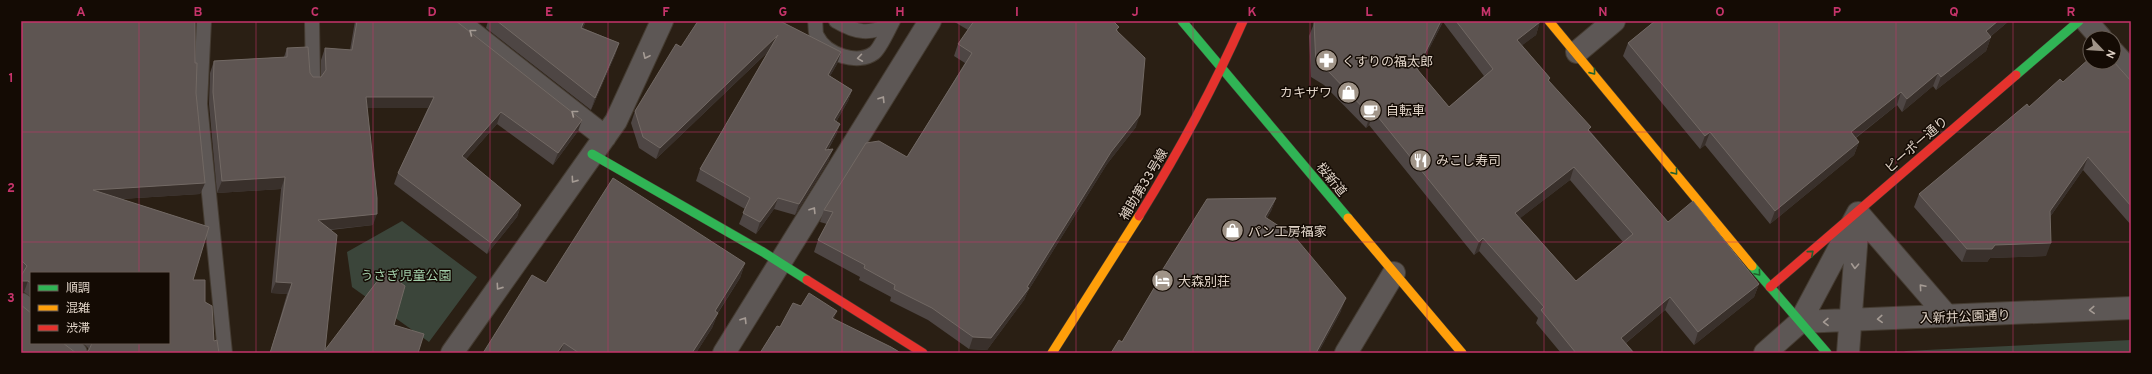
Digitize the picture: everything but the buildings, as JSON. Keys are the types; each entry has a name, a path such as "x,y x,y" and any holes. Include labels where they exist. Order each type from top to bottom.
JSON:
{"street":[{"path":"457,21 598,145 923,353"},
{"path":"452,353 616,121 662,21"},
{"path":"724,353 930,21"},
{"name":"桜新道","path":"1182,21 1462,353"},
{"name":"補助第33号線","path":"1052,353 1166,173 1222,69 1243,21"},
{"path":"1549,21 1577,52 1770,287 1827,353"},
{"path":"1577,52 1614,21"},
{"name":"ピーポー通り","path":"1770,287 1858,213 2079,21"},
{"path":"2086,21 2094,30"},
{"path":"2122,62 2131,72"},
{"path":"1858,213 1947,316"},
{"path":"1848,353 1852,321 1858,213"},
{"path":"1765,353 1800,322 1858,213"},
{"path":"1346,353 1394,273"},
{"path":"21,304 30,312"},
{"name":"入新井公園通り","path":"1800,322 2131,308"},
{"path":"65,344 76,353"}],"lane":[{"path":"204,21 200,104 225,353"},
{"path":"312,21 314,81"},
{"path":"815,21 817,36 825,46 852,59 863,59 876,53 892,23"},
{"path":"836,21 845,26 863,32 877,31 892,23"}],"green space":[{"name":"うさぎ児童公園","path":"402,221 477,277 429,342 352,287 347,252"},
{"path":"2131,340 2131,353 1902,353 1906,351"}],"traffic: fast":[{"path":"1182,21 1348,218"},
{"path":"2016,75 2079,21"},
{"path":"592,154 763,252 807,280"},
{"path":"1752,266 1827,353"}],"traffic: slow":[{"path":"1549,21 1752,266"},
{"path":"1052,353 1139,216"},
{"path":"1348,218 1462,353"}],"traffic: jam":[{"path":"1139,216 1194,120 1220,71 1243,21"},
{"path":"1770,287 2016,75"},
{"path":"807,280 923,353"}],"place":[{"name":"くすりの福太郎","path":"1326,61"},
{"name":"カキザワ","path":"1348,92"},
{"name":"自転車","path":"1371,110"},
{"name":"みこし寿司","path":"1420,160"},
{"name":"パン工房福家","path":"1233,231"},
{"name":"大森別荘","path":"1163,281"}]}
